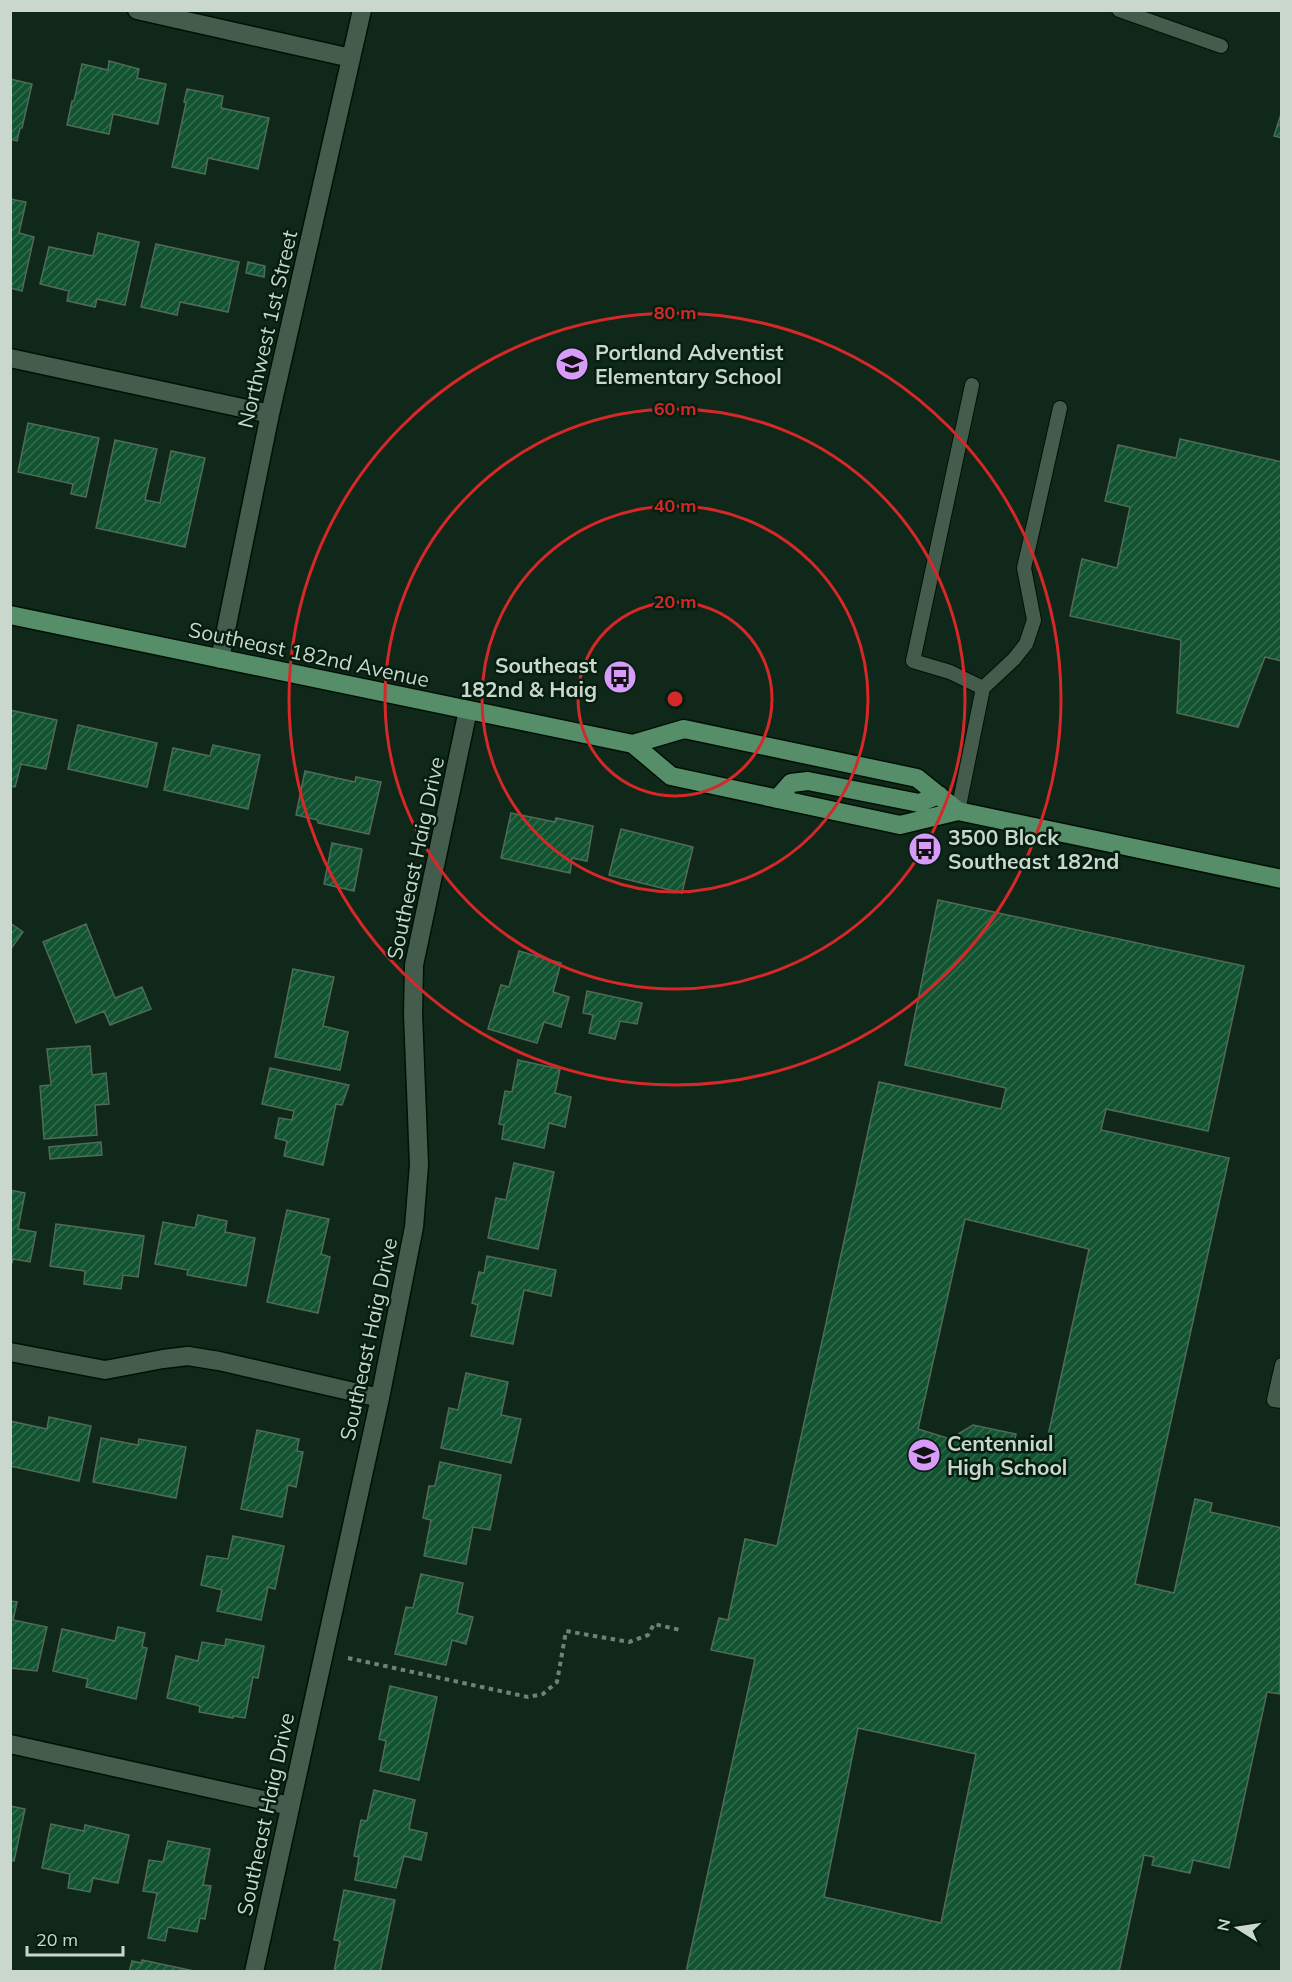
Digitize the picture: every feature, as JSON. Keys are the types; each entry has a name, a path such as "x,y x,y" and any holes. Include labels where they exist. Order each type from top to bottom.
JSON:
{"main road":[{"name":"Southeast 182nd Avenue","path":"10,615 633,744 684,729 917,778 958,811"},
{"name":"Southeast 182nd Avenue","path":"633,744 671,776 900,825 958,811 1281,879"},
{"path":"777,799 791,783 808,781 919,803 939,795"}],"street":[{"path":"137,10 351,58"},
{"name":"Northwest 1st Street","path":"220,659 270,414 362,10"},
{"path":"10,358 270,414"},
{"name":"Southeast Haig Drive","path":"254,1971 380,1398 414,1227 418,1175 418,1116 413,1014 414,965 468,710"},
{"path":"10,1352 105,1370 188,1356 380,1398"},
{"path":"10,1744 290,1806"}],"lane":[{"path":"1119,10 1221,46"},
{"path":"972,384 913,660 950,672 983,688"},
{"path":"958,811 983,688 1014,659 1026,644 1034,620 1024,568 1060,408"},
{"path":"1281,1365 1274,1400 1281,1401"}],"path":[{"path":"323,1652 528,1697 543,1694 557,1682 566,1631 629,1642 648,1635 654,1624 680,1630"}],"building":[{"path":"109,61 139,69 137,78 166,84 158,124 113,114 109,134 67,125 82,64 108,70"},
{"path":"10,79 32,84 17,141 10,139"},
{"path":"187,89 223,96 221,108 269,118 258,169 208,158 205,174 172,167"},
{"path":"1282,111 1282,138 1274,136"},
{"path":"10,199 26,202 19,233 34,237 22,291 10,288"},
{"path":"98,233 139,242 125,305 97,299 95,307 67,301 69,291 40,284 49,247 93,256"},
{"path":"156,244 239,262 228,312 180,302 177,315 141,307"},
{"path":"248,262 265,266 264,277 246,273"},
{"path":"28,423 99,438 86,497 71,494 73,484 18,472"},
{"path":"1180,439 1282,462 1282,661 1265,657 1238,727 1177,713 1181,640 1070,616 1082,559 1117,568 1130,507 1105,501 1118,445 1176,458"},
{"path":"115,440 157,449 145,500 160,503 171,451 205,458 185,547 96,528"},
{"path":"10,710 57,720 46,769 21,764 15,787 10,786"},
{"path":"78,725 157,743 147,787 68,769"},
{"path":"213,745 260,755 248,809 164,790 173,748 210,756"},
{"path":"305,771 355,782 356,777 381,782 369,834 318,823 318,820 296,815"},
{"path":"511,813 555,822 556,818 593,826 587,861 572,858 570,873 501,858"},
{"path":"621,829 693,847 682,893 609,875"},
{"path":"332,843 362,849 354,891 324,884"},
{"path":"938,900 1244,966 1208,1131 1106,1109 1101,1130 1229,1158 1135,1584 1174,1593 1195,1499 1212,1503 1210,1512 1282,1528 1280,1694 1267,1692 1229,1868 1193,1860 1190,1873 1152,1865 1154,1857 1144,1855 1119,1972 686,1972 755,1659 711,1650 719,1618 728,1620 745,1539 777,1546 879,1082 1001,1109 1006,1088 905,1065","holes":["965,1219 1089,1249 1044,1454 1013,1447 1016,1434 973,1425 950,1439 918,1429","858,1728 976,1754 941,1923 824,1897"]},
{"path":"10,923 23,932 10,950"},
{"path":"86,924 115,998 142,987 151,1009 110,1025 104,1011 76,1023 43,942"},
{"path":"519,951 561,963 553,992 569,997 561,1027 544,1022 537,1043 488,1029 501,985 509,987"},
{"path":"293,969 334,977 323,1026 348,1032 340,1070 275,1057"},
{"path":"587,991 642,1003 637,1024 620,1021 615,1039 589,1033 593,1015 583,1013"},
{"path":"90,1046 92,1075 106,1073 109,1104 95,1105 97,1135 44,1139 40,1086 51,1085 47,1049"},
{"path":"518,1060 560,1069 555,1093 571,1097 565,1127 549,1123 544,1148 502,1139 504,1125 499,1124 505,1091 512,1092"},
{"path":"270,1068 349,1085 342,1105 336,1104 323,1165 284,1156 287,1141 275,1138 279,1118 292,1120 294,1111 262,1104"},
{"path":"101,1142 102,1155 50,1159 49,1147"},
{"path":"514,1163 554,1172 538,1249 488,1238 496,1198 506,1200"},
{"path":"10,1190 25,1193 18,1229 36,1232 30,1262 13,1259 10,1269"},
{"path":"287,1210 329,1219 321,1254 330,1257 318,1313 267,1302"},
{"path":"198,1215 227,1221 225,1232 255,1238 246,1286 187,1275 188,1270 155,1264 163,1222 195,1228"},
{"path":"56,1224 144,1236 138,1277 123,1275 121,1289 84,1284 85,1271 50,1266"},
{"path":"487,1256 556,1270 551,1296 524,1290 513,1344 471,1336 478,1305 472,1303 479,1272 484,1273"},
{"path":"466,1373 508,1382 501,1415 521,1419 511,1463 441,1448 449,1408 458,1410"},
{"path":"49,1417 91,1426 79,1481 10,1466 10,1421 47,1429"},
{"path":"257,1430 299,1439 297,1451 303,1452 296,1487 288,1485 282,1517 241,1509"},
{"path":"101,1438 138,1445 139,1439 186,1447 176,1498 93,1482"},
{"path":"440,1462 501,1475 490,1530 473,1527 466,1564 424,1556 431,1520 423,1518 429,1486 435,1486"},
{"path":"233,1536 284,1546 275,1589 268,1587 261,1620 217,1611 222,1590 201,1585 207,1556 228,1559"},
{"path":"421,1574 463,1583 457,1613 473,1617 466,1644 452,1640 446,1665 395,1654 406,1607 413,1608"},
{"path":"10,1601 17,1602 13,1620 47,1627 37,1671 10,1668"},
{"path":"118,1627 145,1633 142,1647 147,1648 136,1699 86,1687 88,1679 53,1671 62,1629 115,1641"},
{"path":"226,1639 264,1646 258,1678 253,1677 245,1718 199,1712 200,1706 167,1698 176,1656 198,1661 202,1642 225,1646"},
{"path":"390,1686 437,1697 419,1780 380,1771 386,1741 379,1739"},
{"path":"374,1790 415,1800 409,1829 427,1833 421,1860 404,1856 396,1888 355,1880 359,1857 354,1856 361,1820 367,1821"},
{"path":"10,1806 25,1809 14,1861 10,1860"},
{"path":"51,1824 84,1831 85,1825 129,1835 118,1883 93,1878 90,1892 68,1888 70,1874 42,1868"},
{"path":"168,1841 210,1849 203,1885 211,1886 205,1919 200,1918 197,1932 168,1927 165,1941 148,1938 157,1893 143,1891 149,1860 163,1862"},
{"path":"344,1890 395,1900 380,1972 334,1972 340,1941 334,1940"},
{"path":"142,1960 194,1971 129,1972 132,1961 141,1963"}],"place":[{"name":"Portland Adventist Elementary School","path":"572,364"},
{"name":"Southeast 182nd & Haig","path":"620,677"},
{"name":"3500 Block Southeast 182nd","path":"925,849"},
{"name":"Centennial High School","path":"924,1455"}]}
